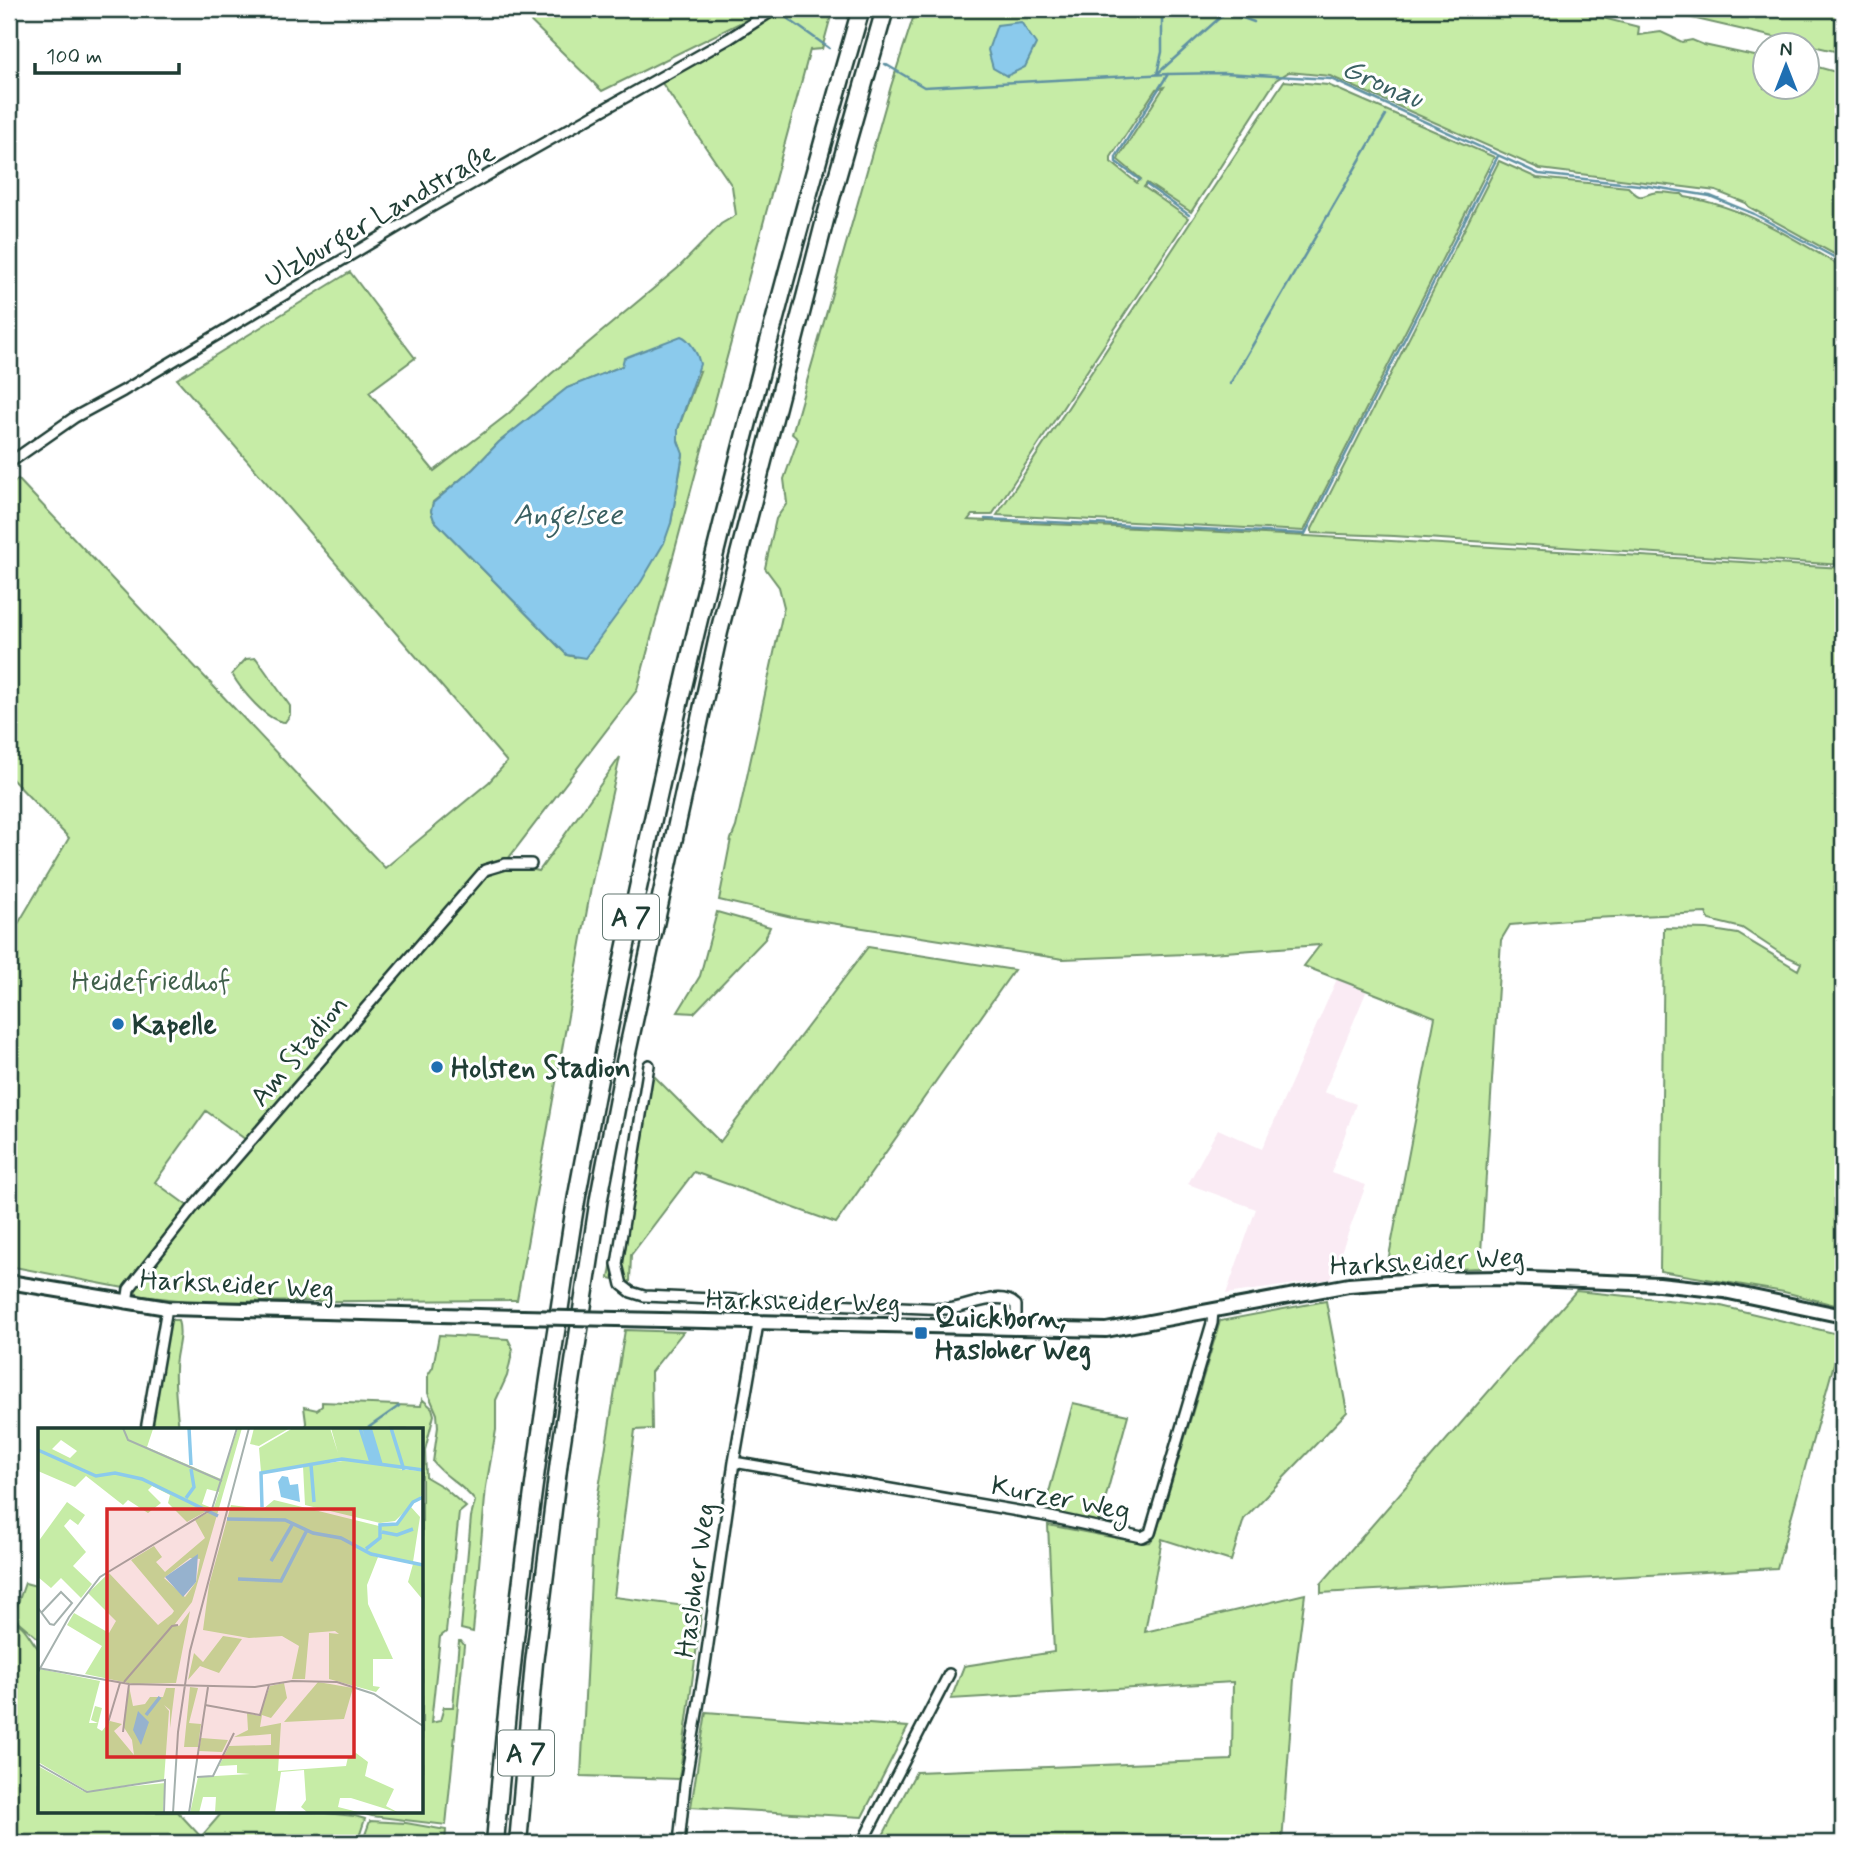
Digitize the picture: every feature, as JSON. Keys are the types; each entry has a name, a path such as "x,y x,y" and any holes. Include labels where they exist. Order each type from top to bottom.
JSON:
{"highway":[{"name":"A 7","path":"495,1843 516,1622 537,1458 577,1194 630,923 733,480 803,213 861,9"},
{"name":"A 7","path":"518,1843 534,1662 559,1461 599,1198 625,1062 719,632 826,216 885,9"}],"main road":[{"name":"Harksheider Weg","path":"9,1282 167,1308 758,1324 1105,1330 1349,1285 1430,1279 1503,1278 1645,1283 1724,1291 1843,1316"}],"street":[{"name":"Ulzburger Landstraße","path":"9,463 75,416 123,391 431,207 510,164 775,9"},
{"name":"Am Stadion","path":"127,1303 129,1289 192,1209 485,870 505,864 531,864"},
{"path":"649,1065 617,1264 622,1285 631,1292 644,1296 947,1309 1003,1298 1016,1305 1016,1329"},
{"path":"146,1428 167,1308"},
{"name":"Kurzer Weg","path":"734,1462 1041,1515 1142,1537 1150,1533 1212,1323 1213,1311"},
{"name":"Hasloher Weg","path":"679,1843 685,1784 734,1462 758,1324"},
{"path":"862,1843 948,1674"}],"shaded area":[{"path":"1337,979 1367,990 1324,1092 1356,1104 1331,1173 1366,1185 1331,1279 1226,1294 1256,1209 1188,1184 1218,1129 1262,1149"}],"green space":[{"path":"518,9 764,9 602,91"},
{"name":"Heidefriedhof","path":"783,9 828,9 831,16 822,49 810,50 637,690 505,863 539,871 620,757 592,882 517,1300 197,1302 141,1296 129,1289 9,1266 9,919 18,924 69,838 9,776 9,487 18,479 385,868 489,782 507,762 177,379 350,272 415,358 369,392 434,471 508,414 551,374 678,268 721,224 736,215 732,186 662,83","holes":["622,366 700,371 678,429 678,441 683,455 671,523 575,657 567,655 434,520 431,511 433,502 473,469 499,442 567,388","206,1111 249,1142 192,1209 155,1182"]},
{"path":"916,9 1567,9 1639,27 1638,35 1661,32 1682,42 1692,40 1750,55 1750,102 1820,102 1820,68 1843,74 1843,259 1746,203 1716,191 1540,169 1330,76 1289,72 1276,80 1191,212 1147,183 1144,187 1188,218 992,515 972,515 968,520 1307,536 1843,568 1843,1307 1784,1292 1660,1271 1664,928 1707,929 1738,934 1798,970 1801,963 1780,953 1742,928 1709,920 1706,913 1510,925 1501,940 1480,1268 1386,1272 1435,1017 1304,966 1320,945 1063,959 792,917 719,900 784,607 779,587 765,568 776,519 787,503 784,479 798,439 792,434 891,86","holes":["1164,87 1118,160 1141,179 1137,183 1111,162 1111,157 1156,89"]},
{"path":"1653,9 1843,9 1843,53 1820,48 1820,32 1752,32"},
{"path":"1284,81 1328,85 1494,157 1304,531 997,515"},
{"path":"1499,161 1537,178 1628,187 1640,196 1658,192 1682,194 1706,201 1787,235 1843,268 1843,565 1312,533"},
{"path":"256,658 290,706 290,715 285,722 270,717 263,711 232,674 246,659"},
{"path":"717,912 770,927 765,939 694,1013 678,1012 700,976"},
{"path":"868,947 1014,970 836,1223 694,1172 631,1255 630,1282 609,1278 643,1083 651,1073 720,1142"},
{"path":"1576,1291 1717,1305 1842,1335 1777,1568 1321,1593 1321,1584"},
{"path":"1326,1301 1347,1412 1244,1519 1231,1561 1162,1539 1145,1632 1305,1594 1294,1679 1282,1843 879,1843 916,1772 1232,1760 1233,1682 951,1699 964,1666 1054,1652 1048,1525 1142,1543 1150,1542 1156,1534 1220,1321"},
{"path":"169,1320 178,1320 175,1377 179,1428 149,1428"},
{"path":"625,1330 683,1332 651,1372 652,1429 635,1430 614,1597 702,1608 679,1779 581,1776 594,1518"},
{"path":"439,1335 508,1339 513,1349 507,1376 496,1400 496,1430 486,1487 473,1632 461,1629 471,1517 475,1501 433,1462 438,1427 437,1414 428,1393 428,1375 433,1367"},
{"path":"422,1399 432,1408 434,1415 425,1450 426,1477 443,1487 466,1507 459,1513 446,1632 440,1637 431,1723 440,1721 444,1707 453,1707 461,1641 464,1645 446,1825 365,1814 424,1814 424,1428 307,1428 304,1407 317,1410 322,1406 322,1402 421,1406"},
{"path":"1073,1403 1128,1415 1099,1522 1044,1511"},
{"path":"25,1583 38,1586 38,1638 13,1617"},
{"path":"9,1622 17,1623 24,1629 38,1648 38,1814 180,1814 201,1837 219,1814 335,1814 365,1819 357,1843 9,1843"},
{"path":"706,1712 908,1727 862,1817 691,1807"},
{"path":"370,1821 406,1823 446,1830 445,1843 362,1843"}],"water":[{"path":"1021,22 1036,44 1025,67 1007,76 993,68 988,50 997,25"},
{"name":"Angelsee","path":"681,336 693,347 700,364 678,429 678,441 683,454 671,523 664,543 641,582 585,658 567,655 434,520 431,511 433,503 473,469 499,442 567,388 622,366 624,358"}],"waterway":[{"path":"1157,74 1162,52 1162,9"},
{"name":"Gronau","path":"777,11 829,48"},
{"path":"1157,74 1226,12 1254,22"},
{"name":"Gronau","path":"885,64 924,87 1168,74 1224,73 1331,79 1539,174 1710,196 1754,214 1843,262"},
{"path":"1140,180 1116,162 1116,157 1168,74"},
{"path":"1230,384 1386,115"},
{"path":"985,519 1305,534 1498,156"},
{"path":"1147,185 1189,215"},
{"path":"368,1428 399,1406"}],"place":[{"name":"Kapelle","path":"118,1024"},
{"name":"Holsten Stadion","path":"437,1067"},
{"name":"Quickborn, Hasloher Weg","path":"921,1333"}]}
